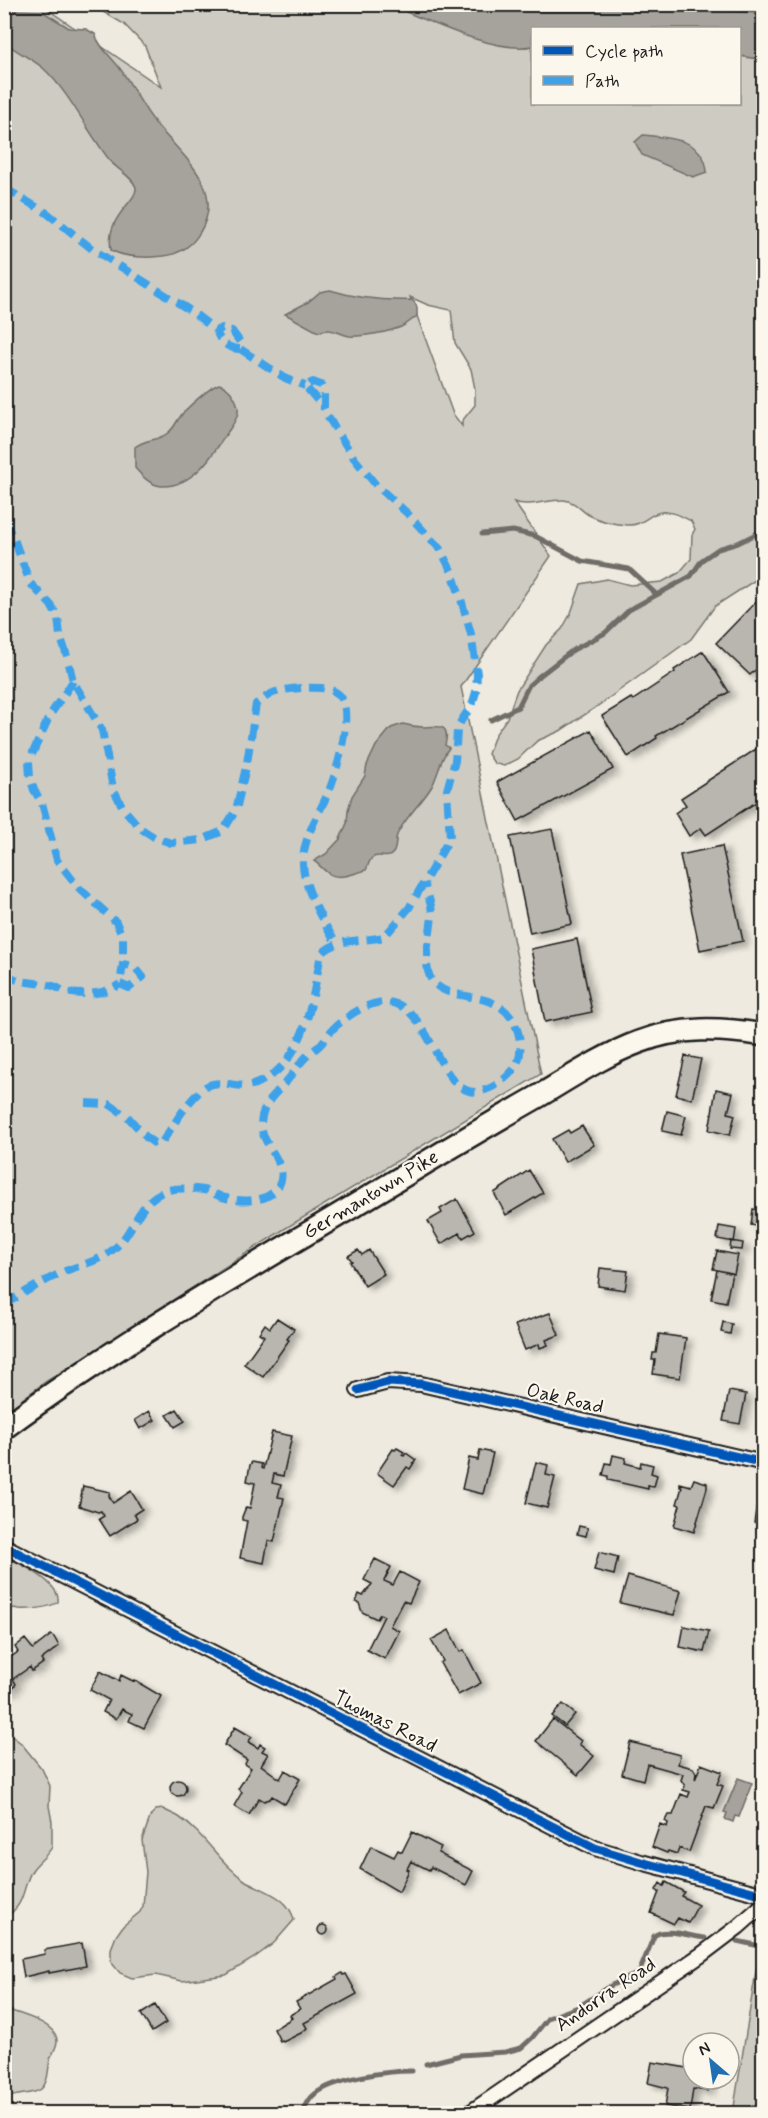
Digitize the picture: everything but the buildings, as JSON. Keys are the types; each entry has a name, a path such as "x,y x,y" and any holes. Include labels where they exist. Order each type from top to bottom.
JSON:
{"main road":[{"name":"Germantown Pike","path":"4,1428 63,1386 255,1266 440,1153 607,1057 655,1036 686,1030 721,1029 764,1035"}],"street":[{"name":"Oak Road","path":"358,1390 388,1382 422,1384 764,1463"},
{"name":"Thomas Road","path":"4,1546 595,1848 764,1895"},
{"name":"Andorra Road","path":"468,2114 710,1948 764,1904"}],"shaded area":[{"path":"602,4 696,4 729,11 763,13 763,60 741,56 741,27 531,27 531,46 516,47 498,45 460,34 389,5 567,7"},
{"path":"5,5 41,5 161,87 145,46 124,24 91,5 389,5 484,41 531,46 531,105 741,105 741,27 487,5 763,5 763,575 715,606 691,639 595,708 560,731 537,741 518,759 504,766 494,763 488,754 495,735 507,718 517,690 546,645 562,629 571,613 581,584 607,579 630,585 662,582 679,573 691,559 692,535 695,529 691,521 669,512 656,513 637,524 627,525 595,518 573,503 564,500 532,504 514,502 551,556 461,687 541,1074 286,1228 45,1382 5,1412","holes":["410,297 428,305 451,310 455,343 471,369 475,389 475,405 462,421 462,426 453,414"]},
{"path":"42,11 69,28 86,29 95,34 103,49 126,77 151,118 188,160 205,187 208,201 207,216 200,232 190,245 170,255 151,257 130,256 111,250 110,238 113,228 135,193 135,184 111,162 53,78 38,64 5,42 5,12"},
{"path":"643,135 674,139 692,146 700,152 707,172 693,177 642,155 635,142"},
{"path":"330,290 371,298 413,300 417,307 417,316 396,329 375,334 349,336 331,330 318,332 285,314 308,302 320,292"},
{"path":"219,384 233,395 238,413 215,451 200,469 182,482 161,486 146,480 135,468 135,447 169,432 192,404"},
{"path":"403,724 418,727 438,726 445,729 445,745 449,748 434,781 400,828 391,855 375,856 366,870 347,876 332,875 314,861 326,854 340,839 347,823 352,796 365,776 367,765 376,746 391,728"},
{"path":"5,1557 47,1581 57,1595 58,1602 39,1608 5,1609"},
{"path":"5,1731 21,1743 42,1769 50,1786 52,1847 33,1869 17,1907 5,1917"},
{"path":"738,1778 752,1783 739,1817 735,1816 733,1822 725,1819 727,1813 724,1812"},
{"path":"163,1809 188,1824 237,1874 281,1900 291,1912 294,1920 274,1943 226,1975 182,1981 156,1975 132,1978 120,1973 111,1962 111,1949 116,1936 143,1906 146,1872 142,1840 151,1815 156,1810"},
{"path":"763,1928 763,2113 733,2113 737,2091 741,2091 741,2064"},
{"path":"5,2009 45,2024 55,2035 57,2044 50,2059 47,2079 39,2091 10,2097 5,2093"}],"waterway":[{"path":"491,720 518,707 529,685 538,677 573,650 605,633 629,610 691,576 702,560 718,549 738,543 764,530"},
{"path":"482,534 513,531 535,536 582,561 629,569 656,594"},
{"path":"426,2064 461,2055 505,2052 521,2048 548,2018 578,2007 612,1985 639,1973 654,1936 659,1933 671,1932 705,1938"},
{"path":"737,1941 764,1947"},
{"path":"302,2114 307,2103 324,2088 376,2074 412,2071"}],"marked path":[{"path":"4,188 47,213 91,248 191,311 217,331"},
{"path":"240,349 225,344 217,331 222,328 232,331 240,342 240,349 285,378 305,386"},
{"path":"86,1103 109,1104 128,1117 147,1138 154,1143 162,1142 190,1102 209,1085 220,1083 249,1086 272,1075 286,1062 304,1029 321,954 343,942 384,937 409,908 450,838 447,790 455,761 457,731 472,705 476,692 477,674 471,634 461,599 452,572 440,549 408,514 376,485 354,458 328,417 324,408 324,391 321,385 313,382 305,386 324,408"},
{"path":"4,520 14,539 30,583 51,605 58,618 60,635 73,681 102,730 113,788 123,808 140,828 154,837 171,843 201,840 223,831 236,810 247,763 256,704 276,692 296,688 327,689 341,697 344,706 345,730 336,771 309,833 303,859 305,880 309,891 336,943"},
{"path":"73,681 50,715 29,761 30,777 34,790 42,803 57,860 79,888 116,922 123,938 120,984 129,988 143,977 135,967 123,964"},
{"path":"4,1305 54,1276 95,1260 115,1248 128,1233 144,1207 158,1194 168,1190 199,1189 229,1199 244,1201 260,1199 273,1193 281,1179 281,1171 262,1131 262,1116 266,1105 302,1061 336,1026 369,1005 393,1003 412,1014 451,1077 466,1090 485,1090 498,1084 510,1074 518,1062 520,1049 518,1032 510,1016 500,1006 448,992 430,977 427,954 432,912 424,883"},
{"path":"4,973 22,981 47,984 73,993 102,992 120,984"}],"cycle path":[{"path":"358,1390 388,1382 421,1384 764,1463"},
{"path":"4,1546 595,1848 764,1895"}]}
